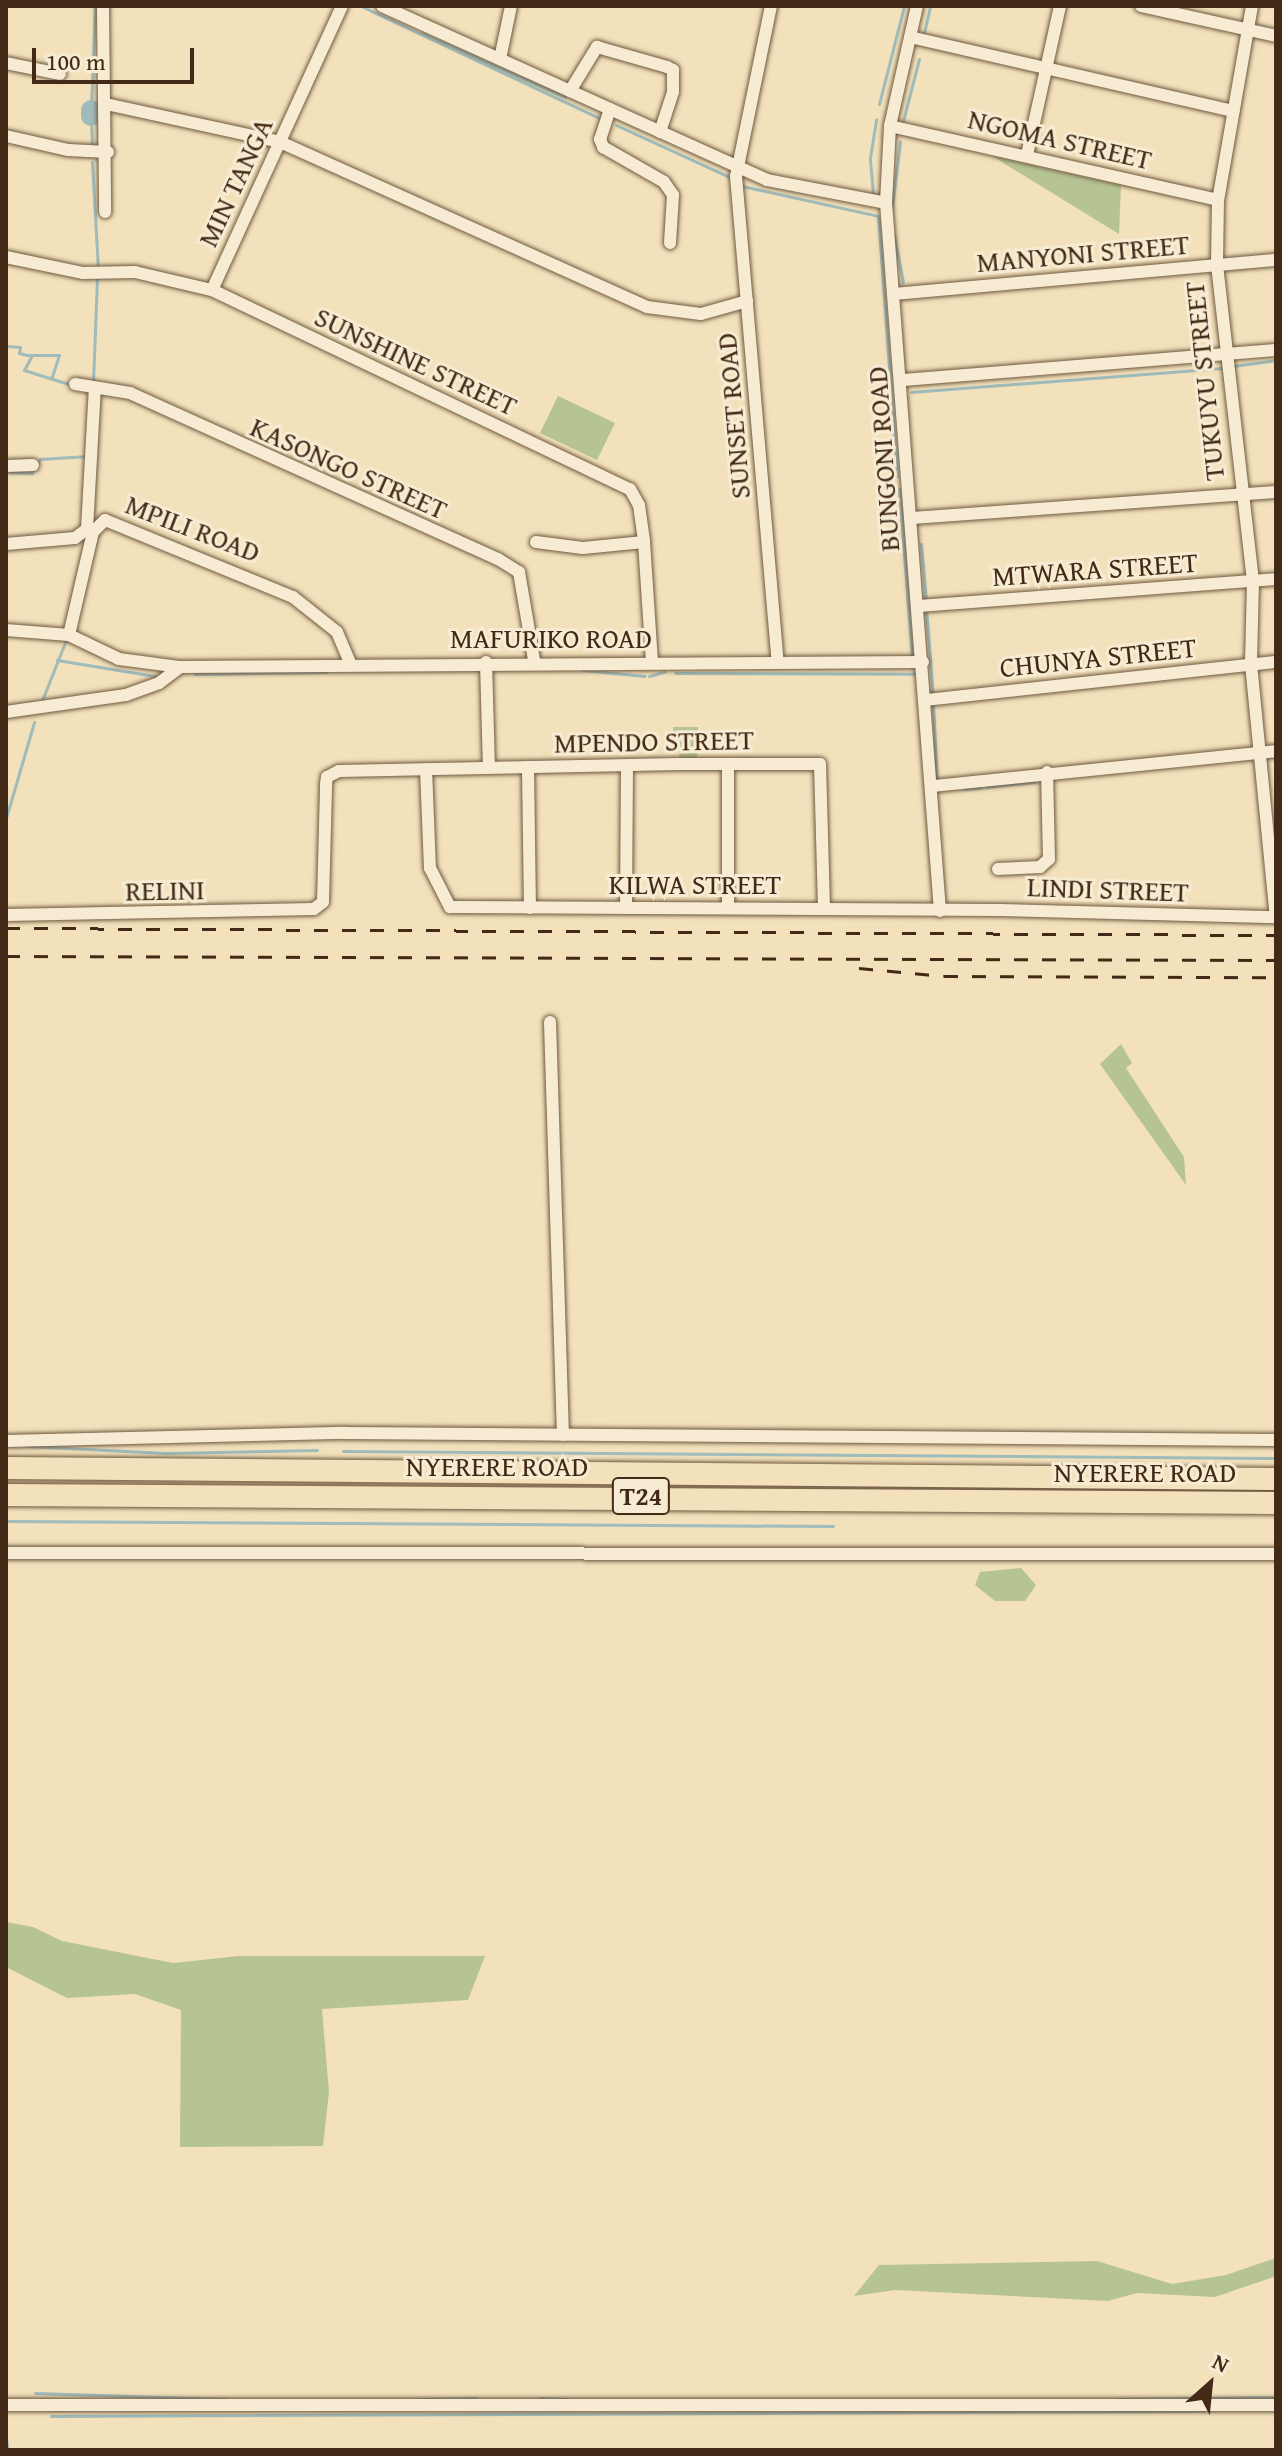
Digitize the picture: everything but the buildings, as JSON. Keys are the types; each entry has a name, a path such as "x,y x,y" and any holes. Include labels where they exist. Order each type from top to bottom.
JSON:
{"highway":[{"name":"NYERERE ROAD","path":"6,1468 1276,1479"},
{"name":"NYERERE ROAD","path":"6,1495 1276,1503"}],"street":[{"path":"103,6 108,152 105,212"},
{"name":"MIN TANGA","path":"212,290 342,6"},
{"path":"382,6 767,180 886,203"},
{"path":"500,59 511,6"},
{"name":"SUNSET ROAD","path":"771,6 738,167 778,662"},
{"name":"BUNGONI ROAD","path":"917,6 890,126 886,203 903,380 940,911"},
{"path":"1027,155 1043,69 1060,6"},
{"path":"1141,6 1276,36"},
{"name":"TUKUYU STREET","path":"1252,6 1218,200 1217,265 1229,354 1239,492 1253,581 1251,664 1276,917"},
{"path":"910,37 1234,111"},
{"path":"570,91 597,47 667,67 673,70 673,92 660,132"},
{"path":"6,63 60,74"},
{"path":"106,104 280,142 647,307 701,314 747,301"},
{"path":"610,109 600,139 603,147 670,188 670,243"},
{"name":"NGOMA STREET","path":"890,126 1218,200"},
{"path":"6,136 68,150 108,152"},
{"name":"SUNSHINE STREET","path":"6,257 83,273 135,272 212,290 630,489 639,505 644,542 652,662"},
{"name":"MANYONI STREET","path":"894,294 1276,260"},
{"path":"903,380 1276,350"},
{"name":"KASONGO STREET","path":"75,384 130,393 519,572 534,660"},
{"path":"6,544 85,532 95,388"},
{"path":"6,466 33,465"},
{"path":"911,518 1239,492 1276,492"},
{"name":"MPILI ROAD","path":"68,634 93,532 105,520 293,597 337,632 350,662"},
{"path":"536,542 583,548 644,542"},
{"name":"MTWARA STREET","path":"918,606 1276,579"},
{"path":"6,630 68,634"},
{"name":"MAFURIKO ROAD","path":"68,634 119,659 180,667 534,660 923,662"},
{"path":"486,662 489,767"},
{"name":"CHUNYA STREET","path":"926,700 1276,662"},
{"name":"MAFURIKO ROAD","path":"6,712 126,695 159,683 180,667"},
{"path":"933,786 1276,751"},
{"name":"MPENDO STREET","path":"323,902 327,777 339,771 820,764 824,909"},
{"path":"728,765 728,908"},
{"path":"626,908 627,766"},
{"path":"528,767 530,908"},
{"name":"KILWA STREET","path":"426,769 430,868 450,907 940,911"},
{"path":"998,869 1040,867 1049,859 1047,772"},
{"name":"RELINI","path":"6,915 305,911 323,902"},
{"name":"LINDI STREET","path":"940,911 1276,917"},
{"path":"550,1022 563,1435"},
{"path":"6,1441 563,1435 1276,1440"},
{"path":"6,1553 1276,1554"},
{"path":"11,2405 1276,2405"}],"green space":[{"path":"992,156 1121,185 1119,234"},
{"path":"558,396 615,423 597,460 540,433"},
{"path":"673,727 698,727 697,765 679,764 680,736 673,735"},
{"path":"1121,1044 1132,1063 1126,1068 1184,1157 1186,1185 1100,1064"},
{"path":"1021,1568 1036,1585 1025,1601 995,1601 975,1585 980,1572"},
{"path":"6,1922 33,1927 62,1941 173,1963 239,1956 485,1956 468,2000 322,2009 329,2092 323,2146 180,2147 181,2010 135,1994 67,1998 6,1967"},
{"path":"1276,2258 1276,2276 1215,2297 1137,2293 1108,2301 895,2290 854,2296 879,2265 1097,2261 1172,2284 1226,2275"}],"waterway":[{"path":"91,110 95,6"},
{"path":"361,6 599,118"},
{"path":"879,104 904,6"},
{"path":"923,37 930,6"},
{"path":"421,33 565,97"},
{"path":"903,121 919,59"},
{"path":"91,110 91,116"},
{"path":"91,116 92,149"},
{"path":"868,194 873,194 870,158 876,119"},
{"path":"616,125 732,178"},
{"path":"892,208 900,141"},
{"path":"92,162 98,271"},
{"path":"742,186 878,216 897,476"},
{"path":"894,235 903,282"},
{"path":"93,382 97,278"},
{"path":"6,346 20,347 19,353 27,355 59,355 52,377"},
{"path":"32,355 24,370 72,385"},
{"path":"1233,366 1276,360"},
{"path":"911,392 1226,368"},
{"path":"10,472 32,473 40,459 88,456"},
{"path":"899,489 912,658"},
{"path":"921,544 926,600"},
{"path":"926,608 933,696"},
{"path":"41,703 66,640"},
{"path":"57,660 155,676"},
{"path":"582,670 645,676"},
{"path":"195,674 327,672"},
{"path":"649,676 664,672"},
{"path":"675,673 918,674"},
{"path":"933,703 937,784"},
{"path":"6,818 34,722"},
{"path":"986,787 1035,782"},
{"path":"964,789 981,788"},
{"path":"26,1446 166,1453 317,1450"},
{"path":"343,1451 1276,1458"},
{"path":"6,1521 833,1526"},
{"path":"35,2393 227,2399"},
{"path":"1116,2399 1276,2397"},
{"path":"418,2399 476,2398"},
{"path":"540,2398 568,2399"},
{"path":"51,2416 1204,2411"},
{"path":"6,2438 8,2450"}],"railway":[{"path":"6,928 1276,935"},
{"path":"6,956 1276,960"},
{"path":"859,968 944,976 1276,977"}]}
